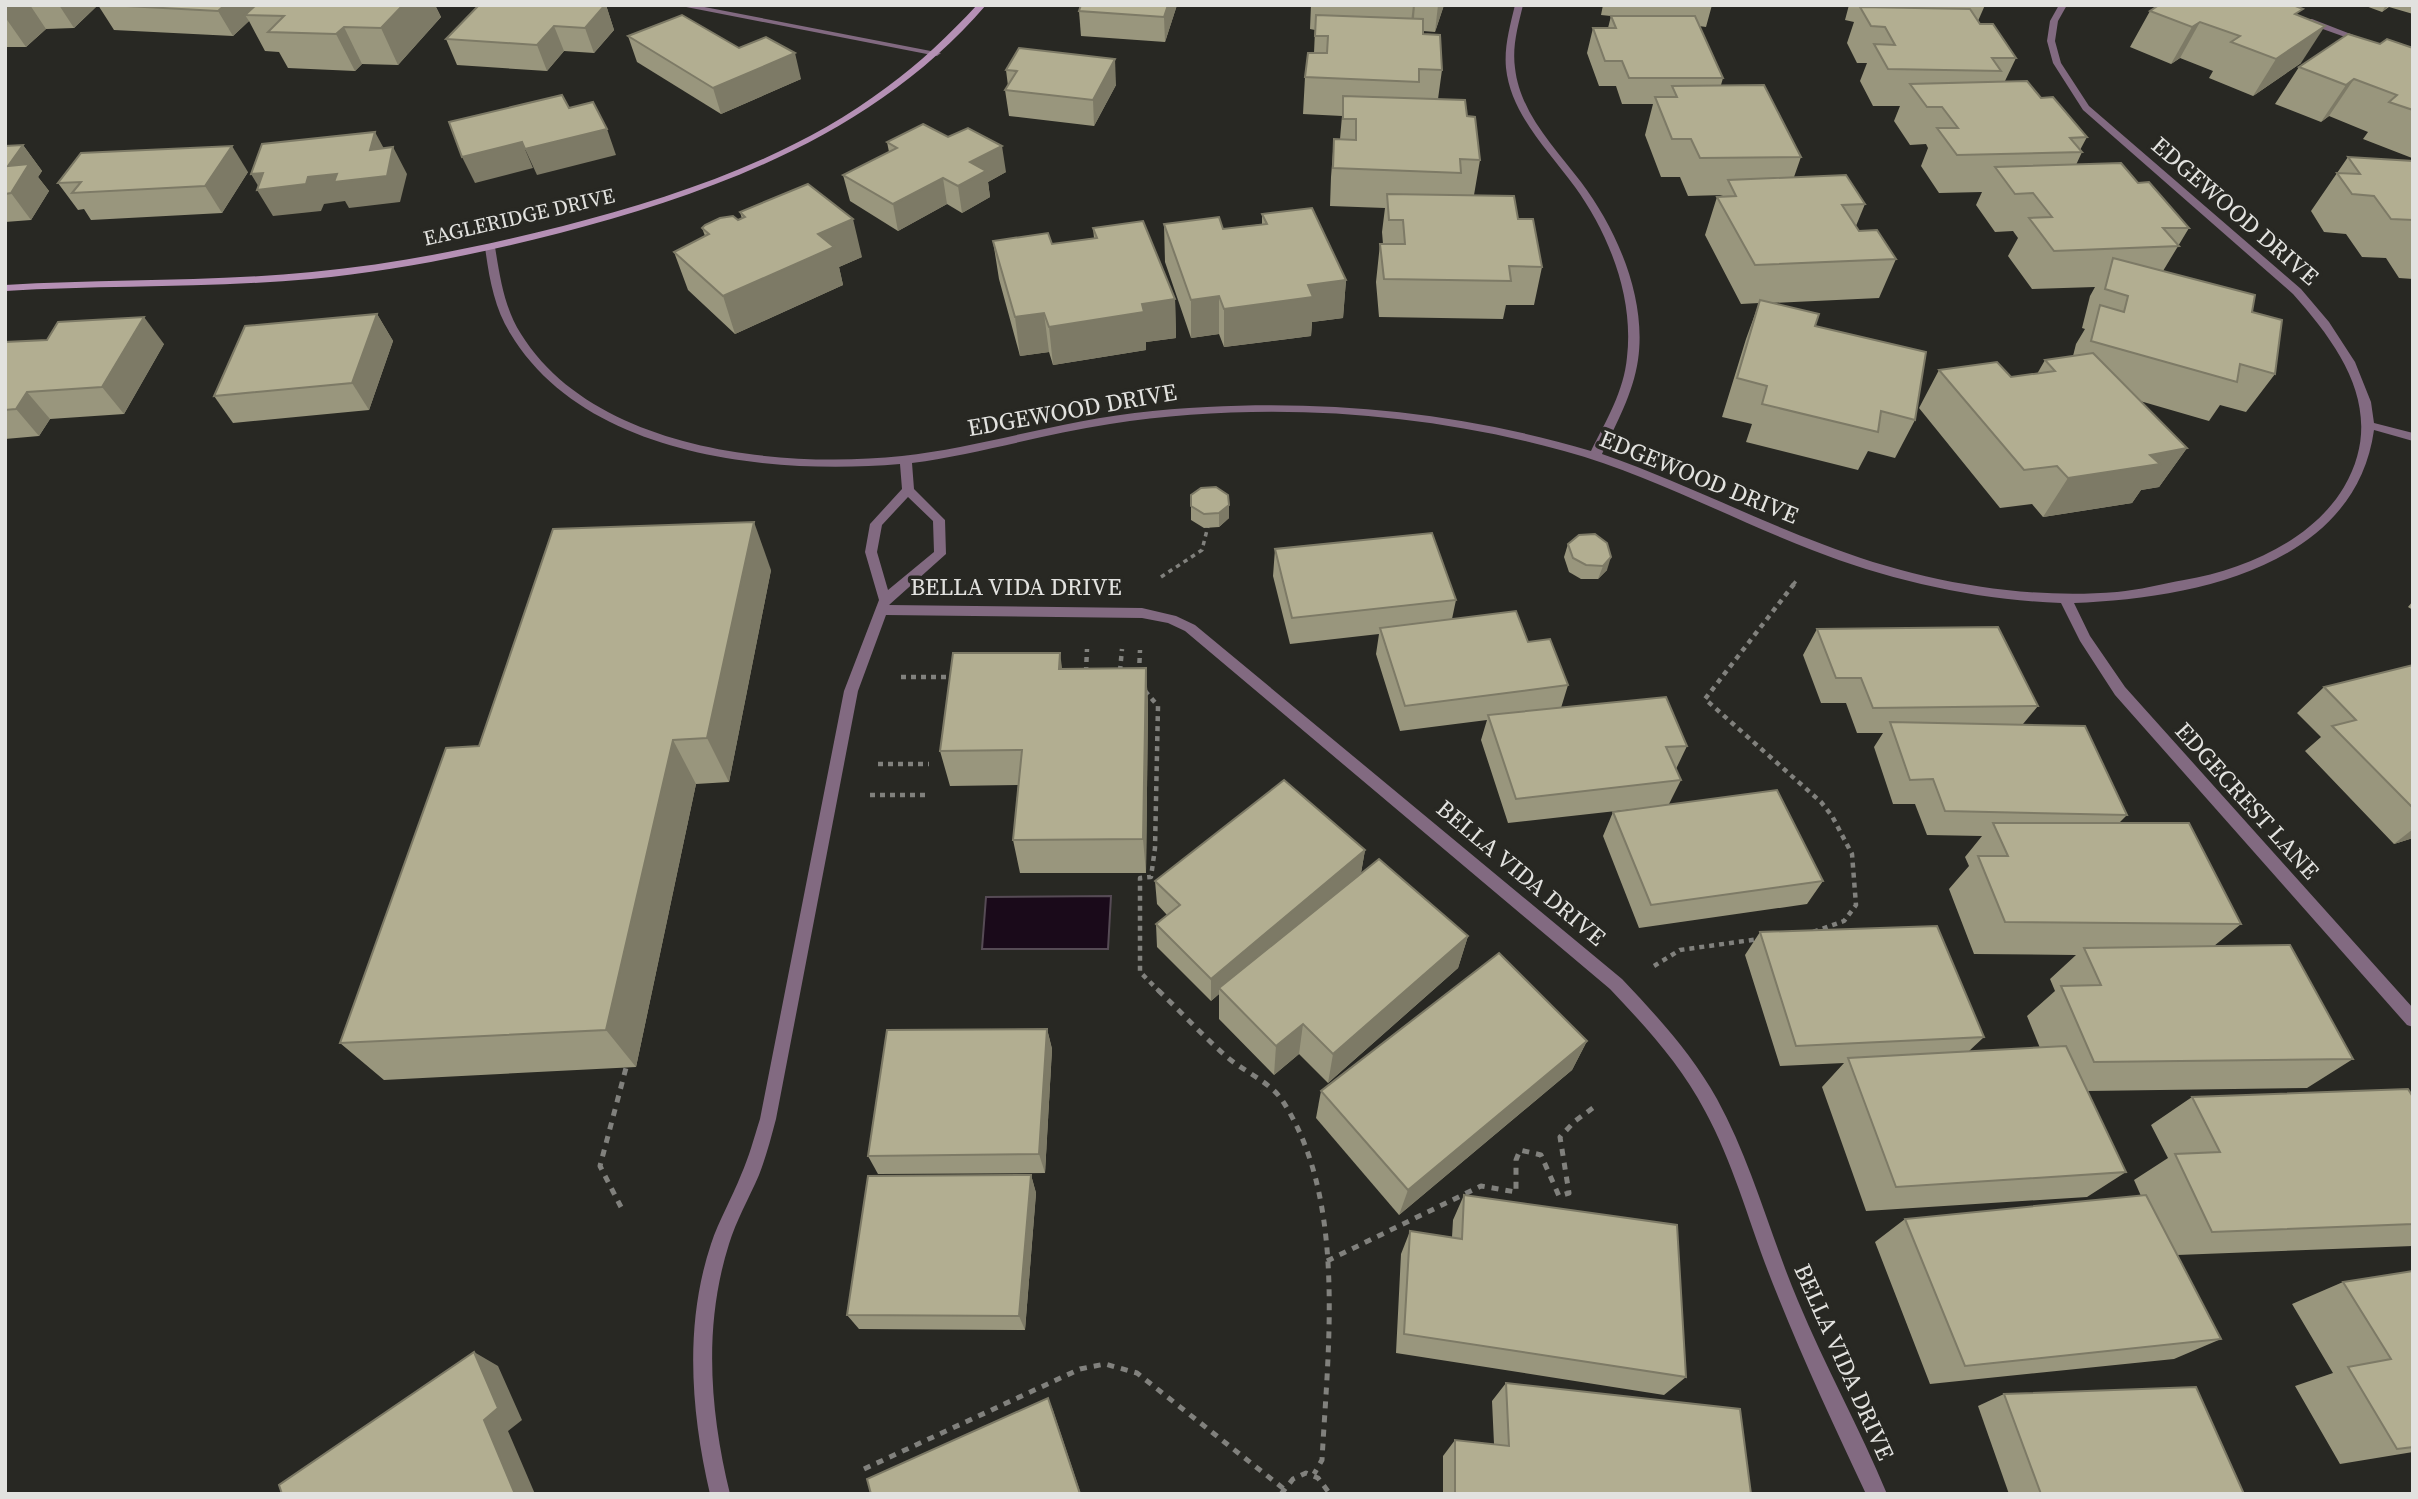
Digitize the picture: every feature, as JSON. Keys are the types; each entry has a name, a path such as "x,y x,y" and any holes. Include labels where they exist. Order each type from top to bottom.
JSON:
{"main road":[{"name":"EAGLERIDGE DRIVE","path":"5,288 281,278 349,271 490,247 613,216 679,195 747,168 830,129 898,84 937,53 982,5"}],"street":[{"path":"680,5 937,53"},
{"path":"1519,5 1510,39 1509,62 1514,86 1536,132 1597,213 1626,281 1631,317 1629,376 1595,456"},
{"name":"EDGEWOOD DRIVE","path":"490,247 502,306 524,348 539,369 572,395 608,415 697,447 750,457 849,462 906,460 1112,420 1169,412 1291,408 1422,419 1595,456 1679,486 1815,547 1925,579 1993,591 2066,599 2112,597 2205,581 2248,568 2288,548 2323,520 2343,497 2360,467 2369,425 2363,395 2350,363 2309,303 2283,277 2105,126 2070,86 2057,63 2051,41 2054,21 2063,5"},
{"path":"2302,18 2376,45"},
{"path":"2369,425 2413,437"},
{"path":"906,460 908,490"},
{"name":"BELLA VIDA DRIVE","path":"720,1494 703,1412 703,1356 709,1300 720,1246 755,1164 768,1119 851,691 883,605 940,554 939,520 908,490 876,524 871,552 883,605"},
{"name":"EDGECREST LANE","path":"2066,599 2085,638 2120,691 2413,1020"},
{"name":"BELLA VIDA DRIVE","path":"883,605 1142,612 1171,619 1190,628 1616,984 1651,1020 1675,1051 1720,1122 1824,1386 1877,1494"}],"path":[{"path":"1155,579 1202,550 1209,533 1210,514"},
{"path":"1796,581 1706,699 1821,802 1832,816 1852,854 1856,905 1844,921 1802,933"},
{"path":"1140,639 1139,676 1144,690 1158,706 1155,848 1151,877 1140,878 1140,972 1227,1057 1280,1097 1302,1137 1325,1221 1329,1300 1322,1460 1314,1474"},
{"path":"1074,676 1097,676"},
{"path":"1120,676 1139,676"},
{"path":"901,677 958,677"},
{"path":"837,765 929,764"},
{"path":"832,794 925,795"},
{"path":"1654,967 1680,950 1761,939"},
{"path":"621,1207 600,1166 626,1068"},
{"path":"1327,1261 1480,1186 1516,1192 1516,1160 1520,1150 1541,1155 1559,1196 1569,1194 1560,1137 1575,1121 1597,1105"},
{"path":"864,1469 1080,1369 1105,1364 1137,1373 1282,1491 1287,1480 1299,1472 1314,1474 1325,1483 1330,1494"}],"shaded area":[{"path":"1111,896 1108,949 982,949 986,897"}],"building":[{"path":"108,5 225,5 218,11"},
{"path":"256,5 403,5 381,28 344,27 336,34 268,32 284,16 245,15"},
{"path":"479,5 605,5 585,28 554,26 537,45 446,39"},
{"path":"1081,5 1168,5 1164,17 1079,11"},
{"path":"2159,5 2293,5 2303,9 2295,14 2325,26 2276,59 2231,42 2240,36 2200,22 2192,27 2150,11"},
{"path":"1860,7 1970,9 1980,24 1993,24 2016,58 1992,58 2001,71 1888,69 1874,44 1895,45 1885,27 1871,26"},
{"path":"682,15 739,48 766,37 795,53 713,88 628,36"},
{"path":"1316,15 1423,19 1423,34 1440,35 1442,70 1419,69 1419,82 1305,77 1308,53 1327,53 1328,36 1315,36"},
{"path":"1611,16 1695,16 1723,78 1629,78 1622,61 1605,61 1593,28 1616,28"},
{"path":"2348,34 2380,44 2387,39 2413,48 2413,110 2389,102 2397,95 2354,79 2346,85 2299,67"},
{"path":"1019,48 1115,59 1093,100 1005,90 1017,71 1006,70"},
{"path":"2027,81 2041,98 2053,97 2087,137 2070,138 2082,152 1957,155 1937,128 1958,128 1942,107 1927,107 1910,84"},
{"path":"1764,85 1801,157 1700,158 1691,139 1672,139 1655,97 1677,97 1672,86"},
{"path":"562,95 569,108 593,102 607,129 525,149 522,142 462,157 449,122"},
{"path":"1343,96 1465,100 1467,116 1475,117 1480,160 1460,159 1461,173 1333,168 1334,139 1356,140 1356,119 1343,119"},
{"path":"923,124 948,137 968,128 1002,146 970,162 986,171 958,186 943,178 893,204 843,175 897,148 887,142"},
{"path":"375,132 370,150 393,147 387,176 334,182 337,174 308,177 306,184 257,190 263,173 251,174 262,144"},
{"path":"23,145 8,166 29,164 11,193 5,194 5,146"},
{"path":"232,146 205,186 72,193 81,182 58,183 81,153"},
{"path":"2348,157 2413,161 2413,220 2391,219 2374,196 2352,194 2337,173 2360,174"},
{"path":"2121,163 2138,183 2149,182 2189,228 2163,228 2179,246 2054,251 2029,218 2052,217 2033,193 2015,194 1995,167"},
{"path":"1846,175 1865,204 1842,205 1859,231 1877,230 1896,259 1755,265 1717,197 1736,196 1728,180"},
{"path":"808,184 853,219 818,234 834,247 723,296 674,252 709,234 702,228 705,225 733,216 738,220 745,217 740,212"},
{"path":"1387,194 1514,196 1518,219 1533,219 1542,267 1509,266 1511,281 1384,279 1380,244 1405,244 1403,220 1389,220"},
{"path":"1312,208 1346,280 1308,285 1313,297 1224,309 1219,296 1191,300 1164,224 1219,217 1223,229 1267,224 1262,214"},
{"path":"1143,221 1175,299 1142,304 1144,312 1049,327 1044,313 1015,317 993,241 1048,233 1052,244 1097,238 1093,228"},
{"path":"2113,258 2255,295 2252,312 2282,320 2275,374 2240,364 2237,382 2091,341 2100,305 2124,312 2128,296 2105,289"},
{"path":"1760,300 1819,314 1815,326 1926,352 1915,420 1881,411 1878,432 1762,404 1767,386 1737,378"},
{"path":"377,314 352,383 214,396 245,326"},
{"path":"144,317 102,387 27,392 16,409 5,410 5,342 47,340 58,322"},
{"path":"2093,353 2187,448 2150,455 2160,464 2068,478 2057,466 2024,470 1939,370 1997,362 2011,377 2055,371 2045,360"},
{"path":"1216,487 1228,495 1229,505 1219,513 1204,514 1191,506 1191,495 1201,488"},
{"path":"754,522 707,738 673,740 606,1030 340,1043 446,748 479,746 553,529"},
{"path":"1432,533 1456,600 1292,618 1275,549"},
{"path":"1595,534 1607,543 1611,557 1603,566 1586,565 1573,558 1568,544 1579,535"},
{"path":"1516,611 1528,642 1550,639 1568,685 1405,706 1380,628"},
{"path":"1998,627 2038,706 1873,708 1861,678 1836,678 1817,629"},
{"path":"953,653 1060,653 1059,669 1146,668 1143,839 1013,840 1022,750 940,751"},
{"path":"2413,665 2413,808 2332,726 2356,720 2324,687"},
{"path":"1666,697 1687,746 1666,747 1681,780 1516,799 1488,715"},
{"path":"1890,722 2085,726 2127,815 1945,811 1933,779 1910,780"},
{"path":"1284,780 1365,850 1211,979 1156,924 1180,905 1155,881"},
{"path":"1777,790 1823,881 1651,905 1613,812"},
{"path":"1993,823 2189,823 2241,924 2005,922 1978,856 2008,856"},
{"path":"1379,859 1468,936 1333,1054 1303,1024 1276,1046 1219,988"},
{"path":"1937,926 1984,1037 1796,1046 1760,932"},
{"path":"2290,945 2353,1059 2094,1062 2061,986 2101,985 2084,948"},
{"path":"1499,953 1587,1041 1408,1190 1321,1091"},
{"path":"1047,1029 1039,1154 868,1156 887,1030"},
{"path":"2066,1046 2126,1172 1896,1187 1848,1058"},
{"path":"2408,1089 2413,1097 2413,1224 2212,1232 2175,1154 2220,1152 2192,1097"},
{"path":"1031,1175 1019,1316 847,1315 868,1176"},
{"path":"1464,1195 1677,1225 1686,1377 1404,1334 1410,1231 1462,1239"},
{"path":"2146,1195 2221,1339 1965,1366 1905,1219"},
{"path":"2413,1271 2413,1447 2397,1449 2348,1367 2391,1359 2343,1282"},
{"path":"474,1352 498,1408 484,1420 515,1494 282,1494 279,1485"},
{"path":"1506,1383 1740,1409 1751,1494 1455,1494 1455,1440 1509,1446"},
{"path":"2196,1387 2244,1494 2041,1494 2004,1394"},
{"path":"1048,1398 1080,1494 871,1494 867,1479"}]}
